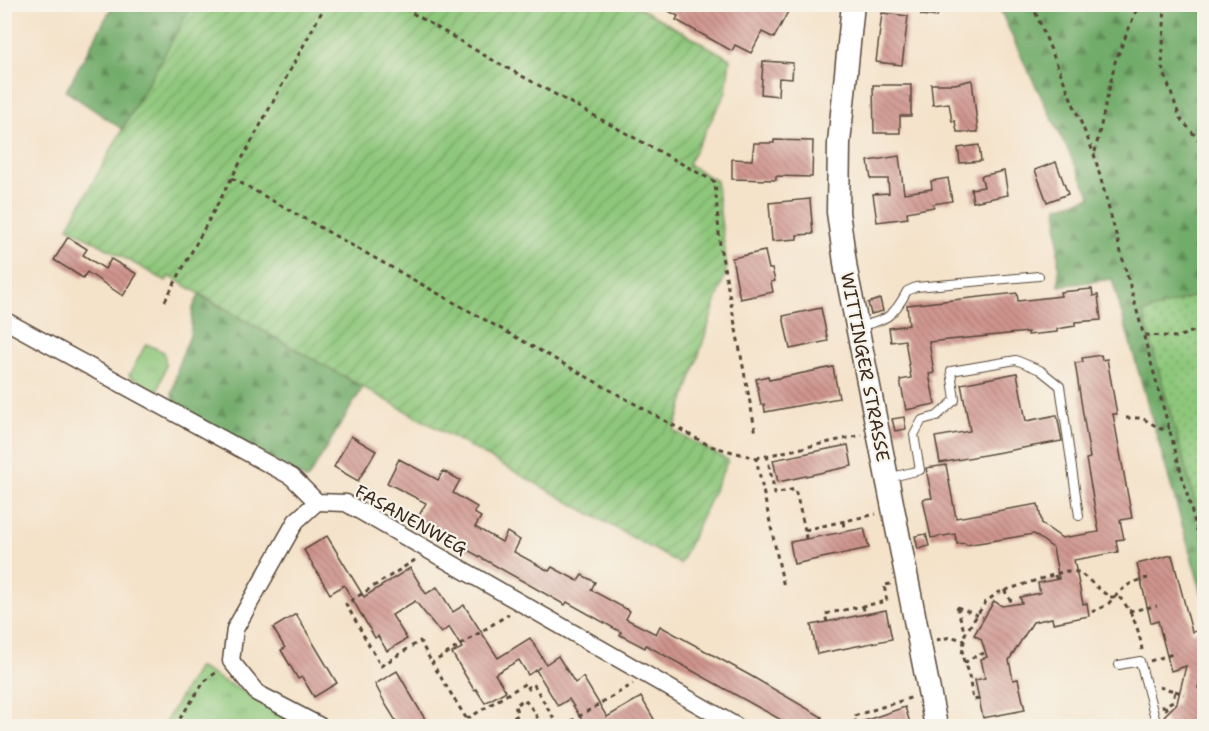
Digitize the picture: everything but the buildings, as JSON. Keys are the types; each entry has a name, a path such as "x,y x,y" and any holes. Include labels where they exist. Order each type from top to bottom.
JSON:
{"main road":[{"name":"WITTINGER STRASSE","path":"853,4 839,143 838,212 846,270 936,726"}],"street":[{"path":"4,320 292,477 317,502 296,521 235,629 231,661 257,693 320,726"},
{"name":"FASANENWEG","path":"317,502 346,503 736,726"}],"lane":[{"path":"857,327 885,320 900,304 907,291 916,287 1039,276"},
{"path":"887,478 921,470 914,435 922,420 937,416 955,400 951,371 1016,360 1040,369 1059,386 1079,516"},
{"path":"1119,665 1140,662 1156,726"}],"path":[{"path":"165,301 326,4"},
{"path":"397,4 489,58 715,182 720,246 756,434"},
{"path":"1032,4 1094,154 1204,556"},
{"path":"1094,154 1115,62 1139,4"},
{"path":"1165,4 1162,67 1180,118 1204,146"},
{"path":"232,178 710,446 756,458 878,432"},
{"path":"1145,335 1178,338 1204,327"},
{"path":"1126,418 1142,417 1161,429 1170,428"},
{"path":"828,443 830,448"},
{"path":"793,450 794,456"},
{"path":"767,455 776,494 795,489 806,539"},
{"path":"756,458 784,587"},
{"path":"805,530 894,510"},
{"path":"843,522 845,532"},
{"path":"430,552 346,604 381,666 420,641 471,726"},
{"path":"979,699 973,700 969,676 962,655 965,634 978,614 996,593 1065,571 1079,572 1109,597 1119,597 1129,611 1139,633 1142,648 1140,662 1152,661 1176,653"},
{"path":"1055,575 1058,582"},
{"path":"1092,612 1108,604 1122,588 1136,580 1148,578"},
{"path":"827,622 825,614 887,601 884,585 907,580"},
{"path":"1004,590 1013,604"},
{"path":"432,663 524,606"},
{"path":"863,606 865,614"},
{"path":"1129,611 1157,606"},
{"path":"965,634 957,607 983,617"},
{"path":"920,645 952,637 964,640"},
{"path":"964,663 977,655 986,653"},
{"path":"175,726 204,682 231,661"},
{"path":"563,726 648,675"},
{"path":"467,719 526,683 529,689 534,685 558,726"},
{"path":"1145,684 1184,694"},
{"path":"1152,710 1174,703 1175,691"},
{"path":"856,724 854,717 930,694"},
{"path":"506,722 518,715 515,706 524,699 542,726"},
{"path":"885,706 888,713"},
{"path":"1165,706 1168,713"}],"green space":[{"path":"113,5 192,5 122,129 66,91"},
{"path":"192,5 635,5 730,59 726,92 688,164 716,181 727,268 674,431 728,460 680,564 169,276 166,281 68,227"},
{"path":"998,5 1204,5 1204,601 1112,279 1059,286 1057,207 1091,197"},
{"path":"1204,293 1204,534 1143,313"},
{"path":"199,295 363,387 307,480 174,403 172,394 180,360 190,336 193,308"},
{"path":"146,344 164,352 166,365 158,391 129,376"},
{"path":"198,667 286,715 280,726 163,726"}]}
